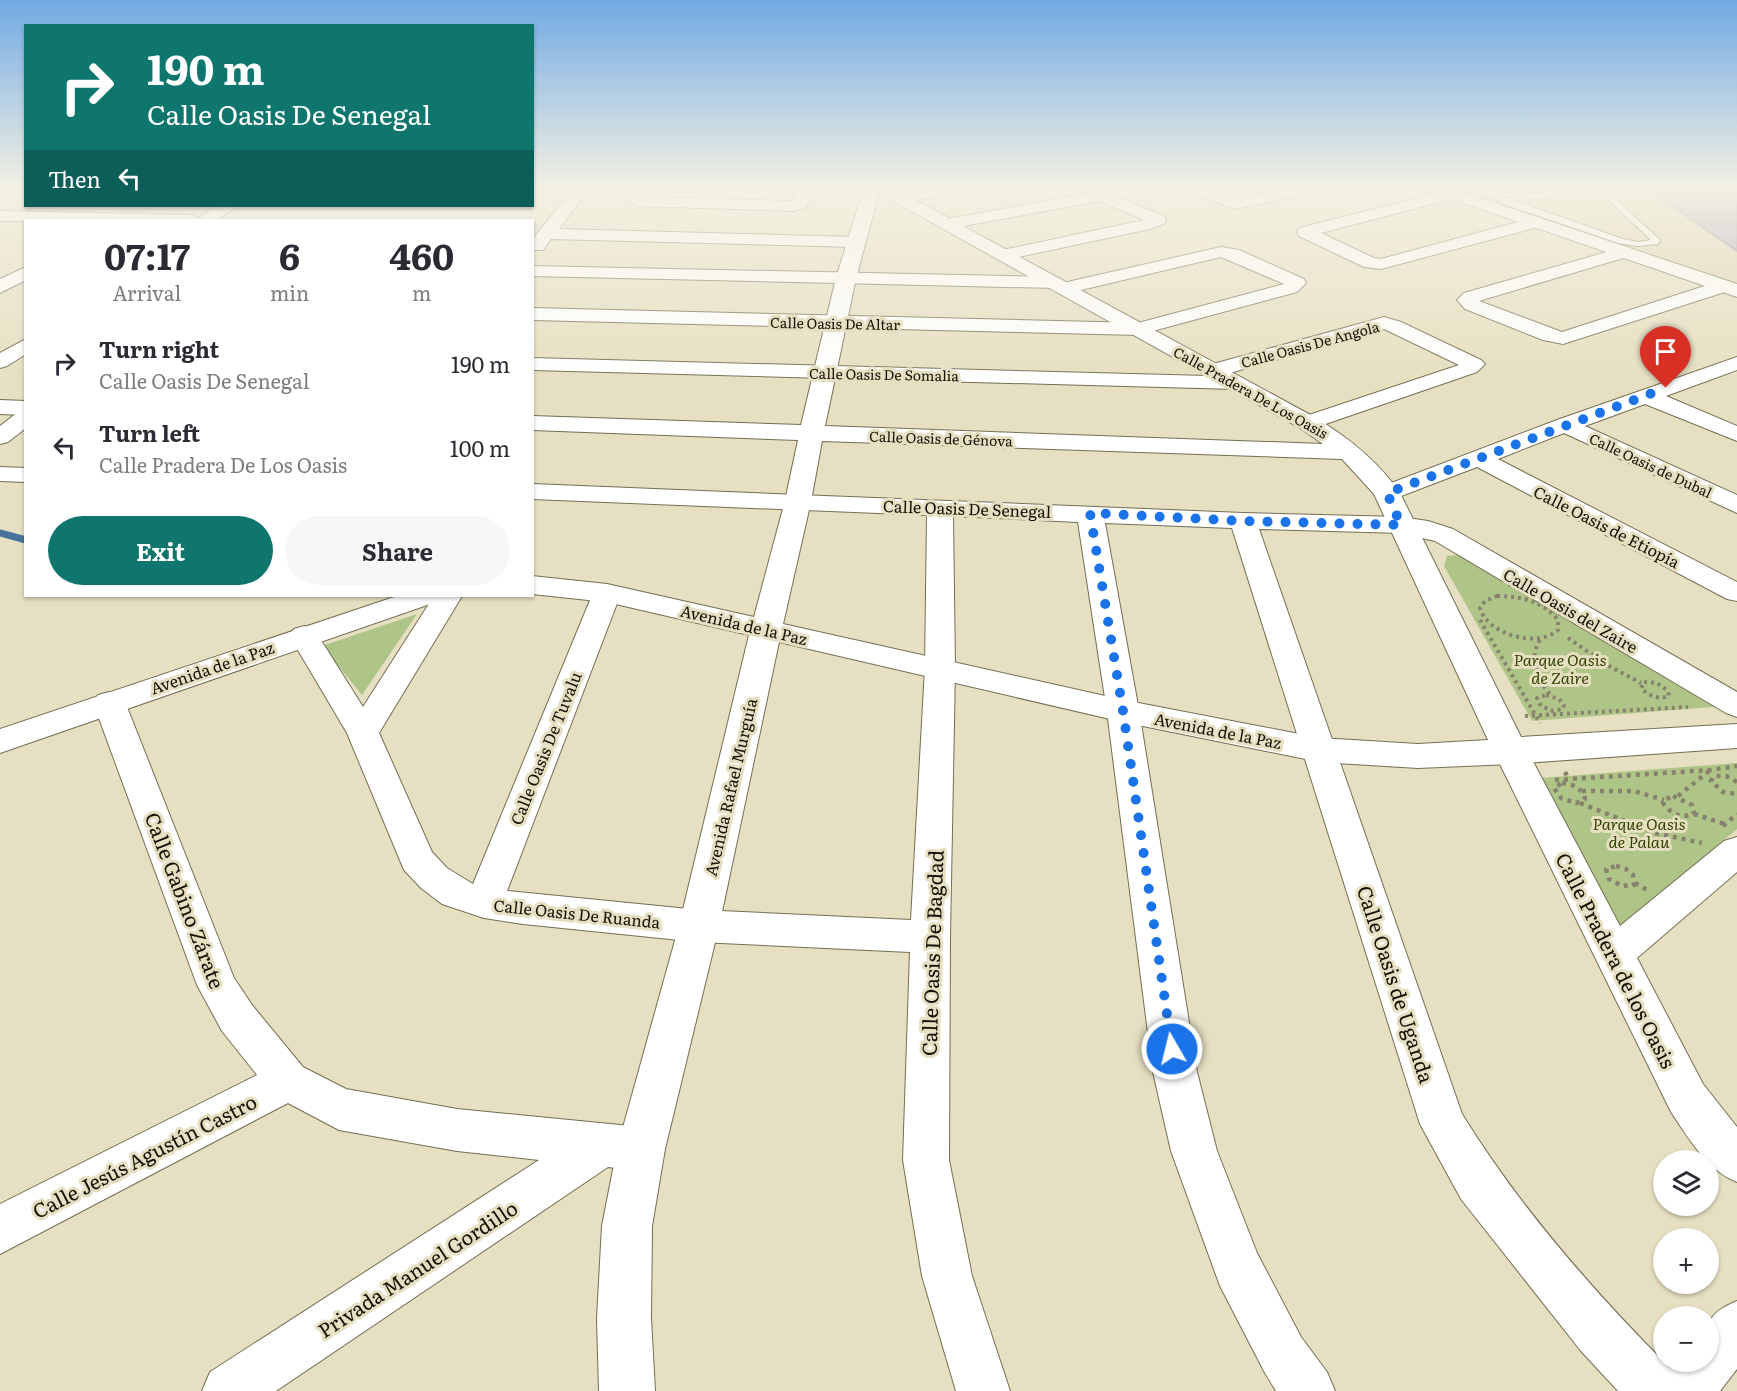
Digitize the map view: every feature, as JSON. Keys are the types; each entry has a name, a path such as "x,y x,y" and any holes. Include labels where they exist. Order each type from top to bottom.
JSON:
{"street":[{"name":"Avenida Rafael Murguía","path":"627,1391 624,1318 627,1226 623,1147 699,926 766,628 798,501 852,253"},
{"name":"Calle Pradera De Los Oasis","path":"1000,253 1308,423 1350,452 1373,473 1387,493 1511,752"},
{"path":"1004,255 1014,253"},
{"name":"Calle Oasis De Altar","path":"1059,286 1217,253"},
{"name":"Calle Oasis De Altar","path":"534,314 1138,329 1290,288 1297,283 1240,257 1224,253"},
{"path":"1349,253 1370,263 1381,264 1422,253"},
{"path":"1621,253 1467,300 1472,305 1550,336 1563,338 1730,289"},
{"path":"1627,253 1730,289"},
{"path":"534,271 1059,286"},
{"path":"0,287 24,273"},
{"name":"Calle Oasis De Angola","path":"1214,371 1384,323 1474,364 1470,368 1308,423"},
{"name":"Calle Oasis De Somalia","path":"534,364 1235,383"},
{"path":"1387,493 1565,425 1733,367"},
{"path":"1646,396 1737,434"},
{"path":"0,407 24,408"},
{"path":"0,437 24,419"},
{"name":"Calle Oasis de Génova","path":"534,423 1350,452"},
{"name":"Calle Oasis de Dubal","path":"1565,425 1737,505"},
{"name":"Calle Oasis de Etiopía","path":"1478,458 1737,593"},
{"path":"0,474 24,475"},
{"name":"Calle Oasis De Senegal","path":"534,491 1242,521 1401,525"},
{"name":"Calle Oasis De Bagdad","path":"940,507 940,668 930,937 926,1160 947,1276 983,1391"},
{"path":"1090,513 1123,711 1175,1072 1194,1151 1238,1268 1283,1355 1308,1391"},
{"name":"Calle Oasis de Uganda","path":"1242,521 1443,1124 1478,1184 1526,1245 1599,1333 1655,1391"},
{"name":"Calle Oasis del Zaire","path":"1401,525 1428,529 1444,535 1737,706"},
{"name":"Avenida de la Paz","path":"534,585 607,593 1123,711 1320,750 1418,756 1511,752 1737,736"},
{"name":"Calle Oasis De Tuvalu","path":"484,903 607,593"},
{"name":"Avenida de la Paz","path":"0,741 304,635 422,597"},
{"path":"363,733 447,597"},
{"name":"Calle Oasis De Ruanda","path":"304,635 363,733 417,861 455,894 484,903 523,909 699,926 930,937"},
{"name":"Calle Gabino Zárate","path":"109,702 217,985 237,1018 288,1081 339,1109 457,1130 623,1147"},
{"name":"Calle Pradera de los Oasis","path":"1511,752 1687,1098 1704,1123 1737,1160"},
{"path":"1613,955 1722,840"},
{"name":"Calle Jesús Agustín Castro","path":"0,1230 288,1081"},
{"name":"Privada Manuel Gordillo","path":"229,1391 623,1147"},
{"path":"1686,1391 1737,1327"}],"path":[{"path":"1524,593 1564,617"},
{"path":"1559,629 1551,637 1541,639 1516,637 1492,625 1484,618 1481,610 1482,604 1497,596 1509,596 1534,602 1553,614 1558,621 1559,629 1595,657 1641,683 1658,683 1668,691 1669,696 1660,698 1650,696 1641,688 1641,683"},
{"path":"1472,606 1536,716 1690,707"},
{"path":"1541,639 1535,646 1535,667 1542,684 1551,696 1562,702 1563,709 1557,712 1548,710 1537,700 1539,696 1551,696"},
{"path":"1546,781 1711,770 1737,766"},
{"path":"1711,770 1717,776"},
{"path":"1678,797 1711,770"},
{"path":"1737,782 1726,776 1712,778 1715,787 1723,792 1737,794"},
{"path":"1664,800 1654,795 1626,790 1582,791 1566,783 1557,784 1554,788 1565,801 1580,803 1650,831 1682,841 1722,840"},
{"path":"1580,803 1585,799 1582,791"},
{"path":"1664,800 1668,796 1678,797 1692,805 1694,814 1722,840"},
{"path":"1664,800 1665,806 1677,815 1694,814"},
{"path":"1635,883 1631,887 1617,885 1606,876 1606,869 1616,866 1626,869 1633,875 1635,883 1648,890"}],"shaded area":[{"path":"1639,253 1737,253 1737,286"}],"green space":[{"name":"Parque Oasis de Zaire","path":"1460,555 1725,706 1532,721 1444,566 1447,556"},
{"path":"417,614 362,695 322,646"},
{"name":"Parque Oasis de Palau","path":"1737,763 1737,829 1620,930 1540,778"}],"waterway":[{"path":"0,533 24,539"}],"route":[{"path":"1172,1049 1123,711 1090,513 1242,521 1401,525 1387,493 1666,388"}]}
